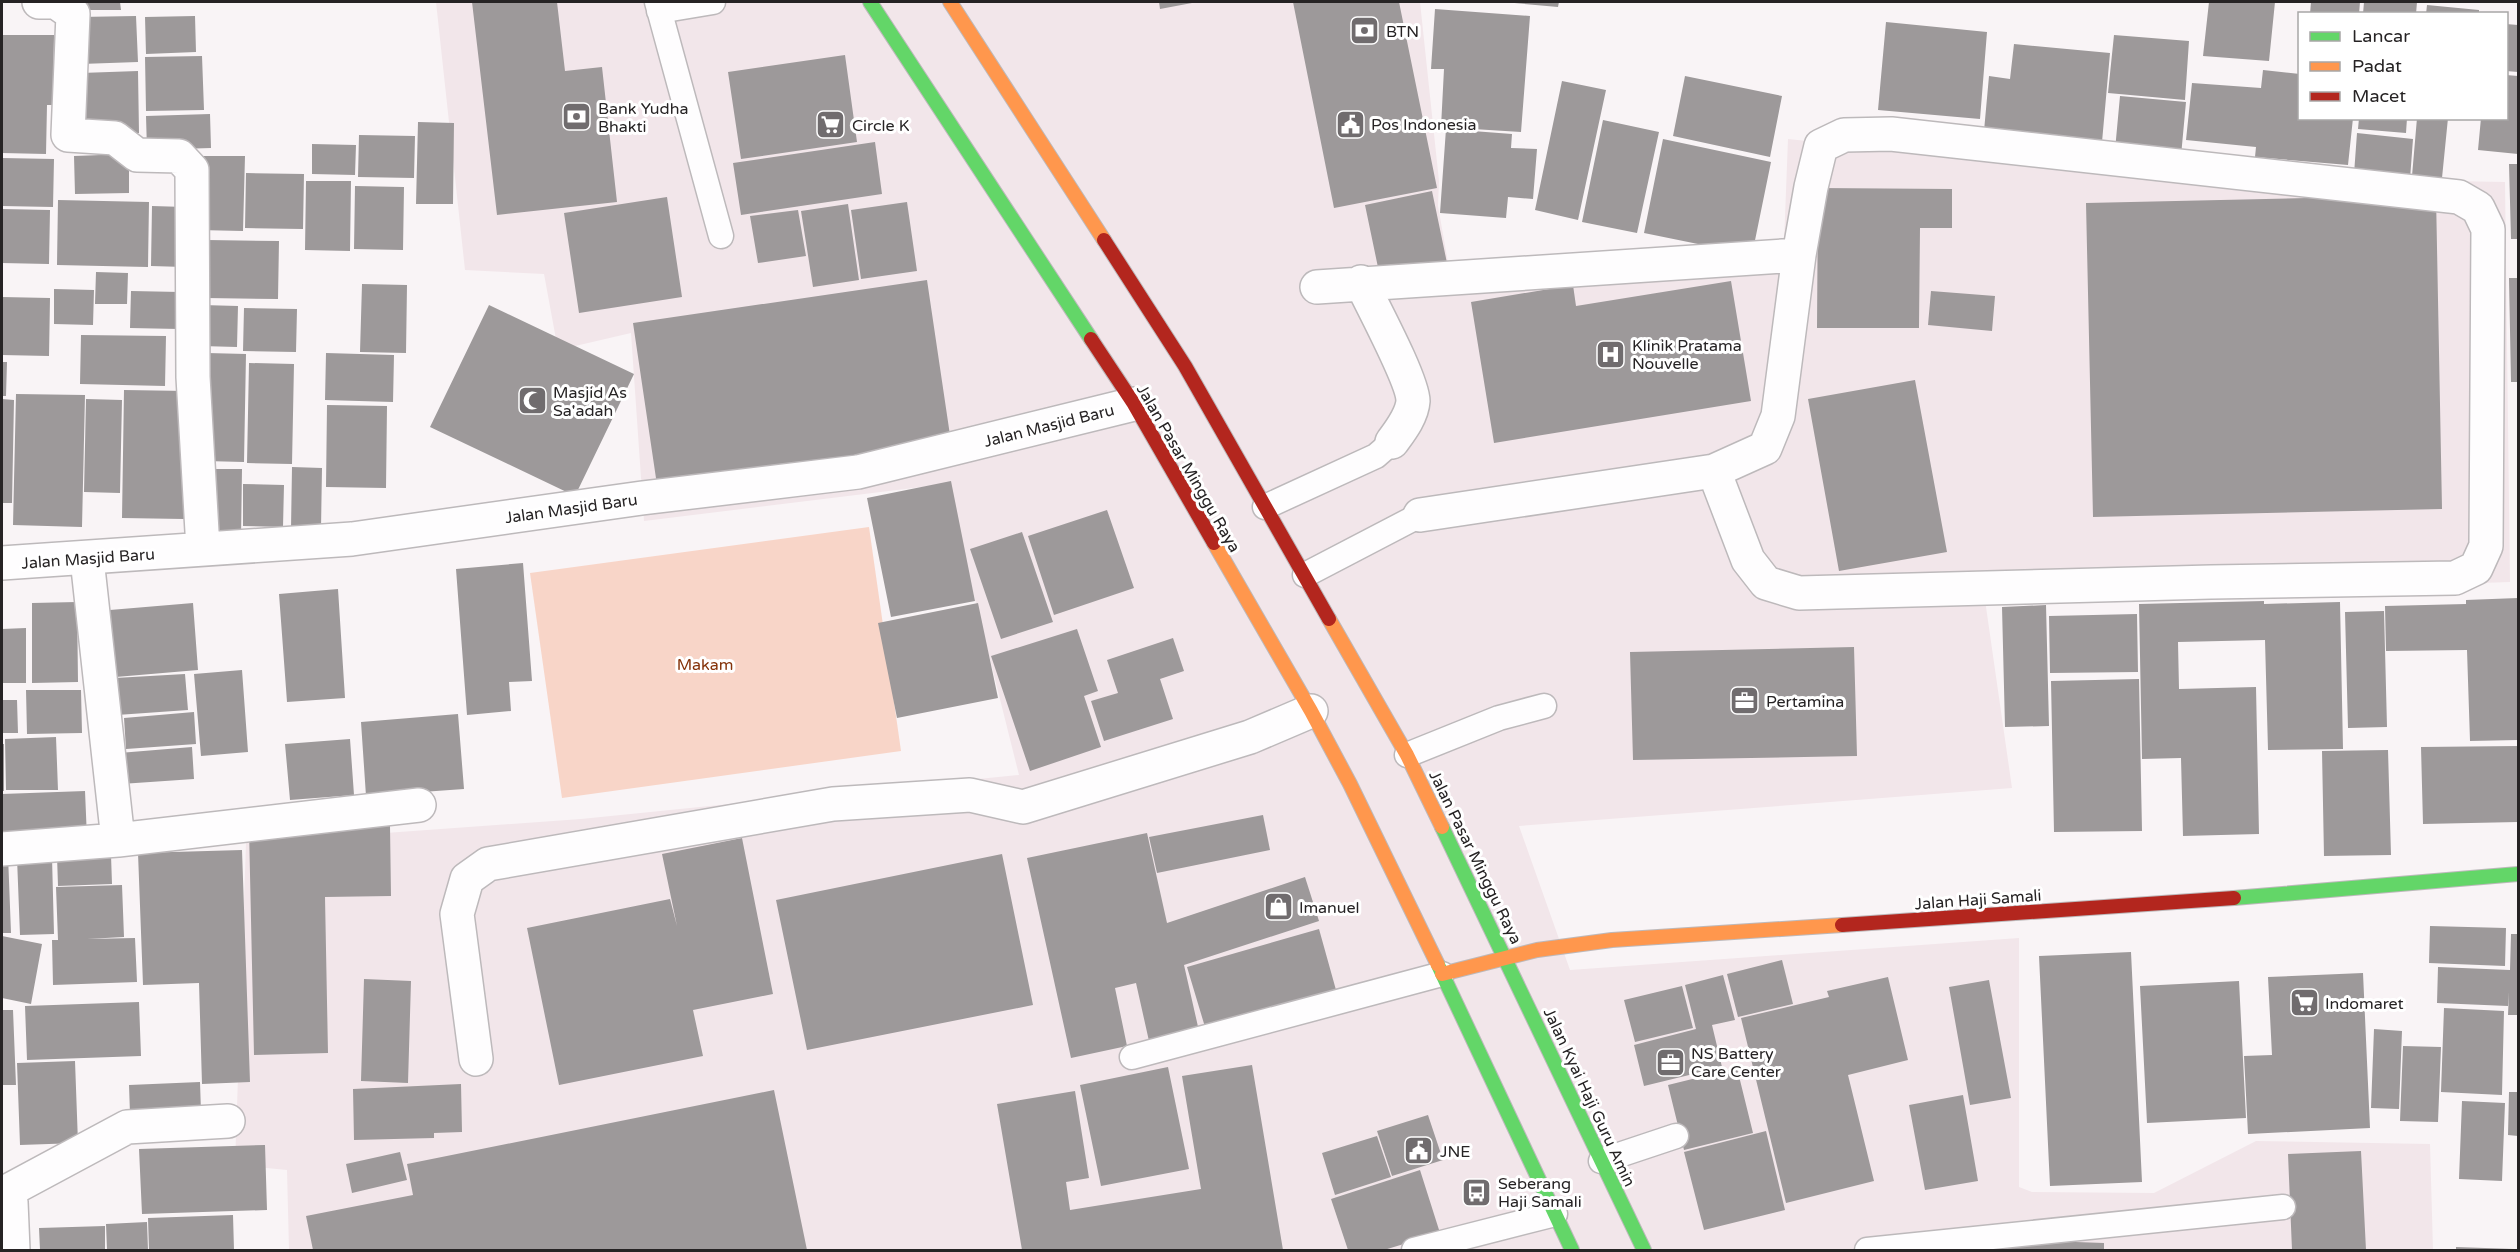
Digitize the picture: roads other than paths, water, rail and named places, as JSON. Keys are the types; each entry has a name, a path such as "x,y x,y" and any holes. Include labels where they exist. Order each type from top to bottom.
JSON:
{"main road":[{"name":"Jalan Pasar Minggu Raya","path":"870,2 1134,404 1311,711 1350,784 1442,974"},
{"name":"Jalan Pasar Minggu Raya","path":"950,2 1185,366 1407,755 1506,958"},
{"name":"Jalan Haji Samali","path":"1442,974 1536,950 1612,940 2197,901 2518,874"},
{"name":"Jalan Kyai Haji Guru Amin","path":"1506,958 1607,1159 1644,1251"},
{"path":"1442,974 1572,1251"}],"street":[{"path":"39,2 56,2 73,14 68,135 115,138 137,155 179,156 192,170 193,377 203,549"},
{"path":"1411,519 1714,471 1765,448 1778,416 1799,255 1821,146 1844,135 1891,134 2459,196 2478,208 2488,228 2486,546 2476,568 2455,579 2211,582 1799,593 1766,583 1748,560 1714,471"},
{"path":"1317,287 1361,282 1799,255"},
{"path":"1361,282 1408,383 1413,402 1408,418 1384,449"},
{"name":"Jalan Masjid Baru","path":"2,563 87,559 352,539 642,498 858,472 1134,404"},
{"path":"87,559 118,840"},
{"path":"476,1059 457,914 467,879 488,864 833,804 970,795 1023,807 1250,737 1311,711"},
{"path":"2,849 118,840 418,805"},
{"path":"13,1251 11,1202 3,1193 127,1127 228,1121"}],"lane":[{"path":"713,2 658,6 721,236"},
{"path":"1265,507 1384,449"},
{"path":"1305,575 1411,519"},
{"path":"1407,755 1499,718 1544,706"},
{"path":"1132,1056 1442,974"},
{"path":"1607,1159 1666,1139"},
{"path":"1867,1251 2283,1207"},
{"path":"1414,1251 1555,1214"}],"place":[{"name":"BTN","path":"1365,31"},
{"name":"Bank Yudha Bhakti","path":"577,117"},
{"name":"Pos Indonesia","path":"1350,124"},
{"name":"Circle K","path":"831,125"},
{"name":"Klinik Pratama Nouvelle","path":"1611,354"},
{"name":"Masjid As Sa'adah","path":"532,401"},
{"name":"Pertamina","path":"1745,701"},
{"name":"Imanuel","path":"1278,907"},
{"name":"Indomaret","path":"2304,1003"},
{"name":"NS Battery Care Center","path":"1670,1062"},
{"name":"JNE","path":"1419,1151"},
{"name":"Seberang Haji Samali","path":"1477,1192"}],"park label":[{"name":"Makam","path":"705,664"}]}
